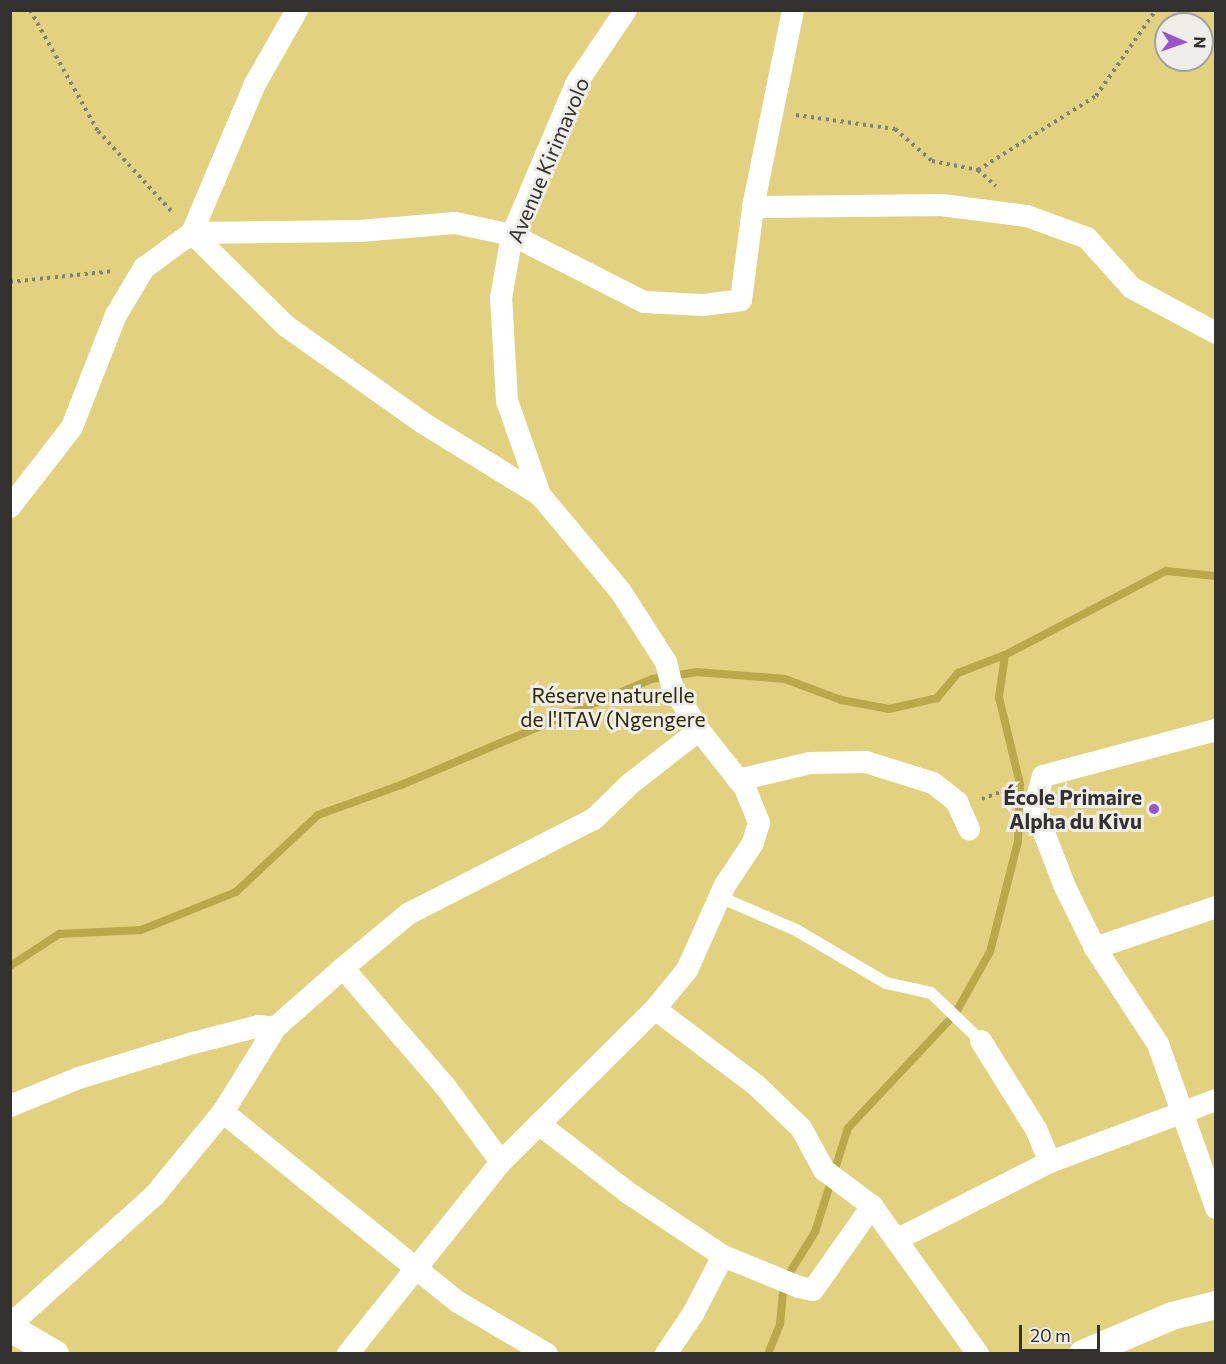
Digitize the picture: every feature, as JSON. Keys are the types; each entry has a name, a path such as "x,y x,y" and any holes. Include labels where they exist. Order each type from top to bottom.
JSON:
{"street":[{"path":"10,507 72,427 116,315 144,268 192,233 255,84 297,10"},
{"name":"Avenue Kirimavolo","path":"540,495 507,401 501,298 512,235 576,84 626,10"},
{"path":"192,233 360,231 455,223 512,235 644,302 703,305 741,300 753,207 775,112 793,10"},
{"path":"753,207 941,205 1027,216 1086,238 1132,288 1215,333"},
{"path":"192,233 286,326 423,423 540,495 621,592 666,662 672,686 699,730 738,780 759,823 753,843 720,897 687,970 655,1009 501,1162 348,1353"},
{"path":"55,1353 10,1326 154,1196 223,1113 275,1028 408,914 594,819 630,784 699,730"},
{"path":"1215,730 1043,776 1034,807 1065,887 1095,948 1158,1044 1215,1208"},
{"path":"738,780 810,763 866,762 933,783 957,802 969,829"},
{"path":"1095,948 1215,907"},
{"path":"343,968 445,1086 501,1162"},
{"path":"655,1009 756,1085 801,1128 824,1170 850,1187 872,1206 978,1353"},
{"path":"10,1106 79,1077 193,1043 259,1026 275,1028"},
{"path":"981,1041 1036,1129 1050,1162"},
{"path":"896,1240 1050,1162 1182,1109 1215,1100"},
{"path":"223,1113 417,1266 458,1302 547,1353"},
{"path":"539,1124 630,1194 723,1256 813,1290 872,1206"},
{"path":"666,1353 693,1314 723,1256"},
{"path":"1083,1353 1162,1319 1215,1305"}],"lane":[{"path":"720,897 796,930 886,983 931,993 981,1041"}],"path":[{"path":"30,10 98,131 192,233"},
{"path":"978,170 1096,96 1156,10"},
{"path":"775,112 895,129 932,161 978,170 1027,216"},
{"path":"10,282 144,268"},
{"path":"957,802 980,800 1020,784"}],"green space":[{"name":"Réserve naturelle de l'ITAV (Ngengere","path":"11,11 1215,11 1215,1353 11,1353"}],"waterway":[{"path":"10,966 59,934 141,930 236,892 318,815 401,785 652,679 697,672 785,679 841,700 889,709 937,698 958,673 1005,655 1166,571 1216,576"},
{"path":"768,1354 780,1324 784,1282 815,1232 848,1128 955,1014 990,952 1018,841 1020,784 999,697 1005,655"}],"place":[{"name":"École Primaire Alpha du Kivu","path":"1154,809"}]}
